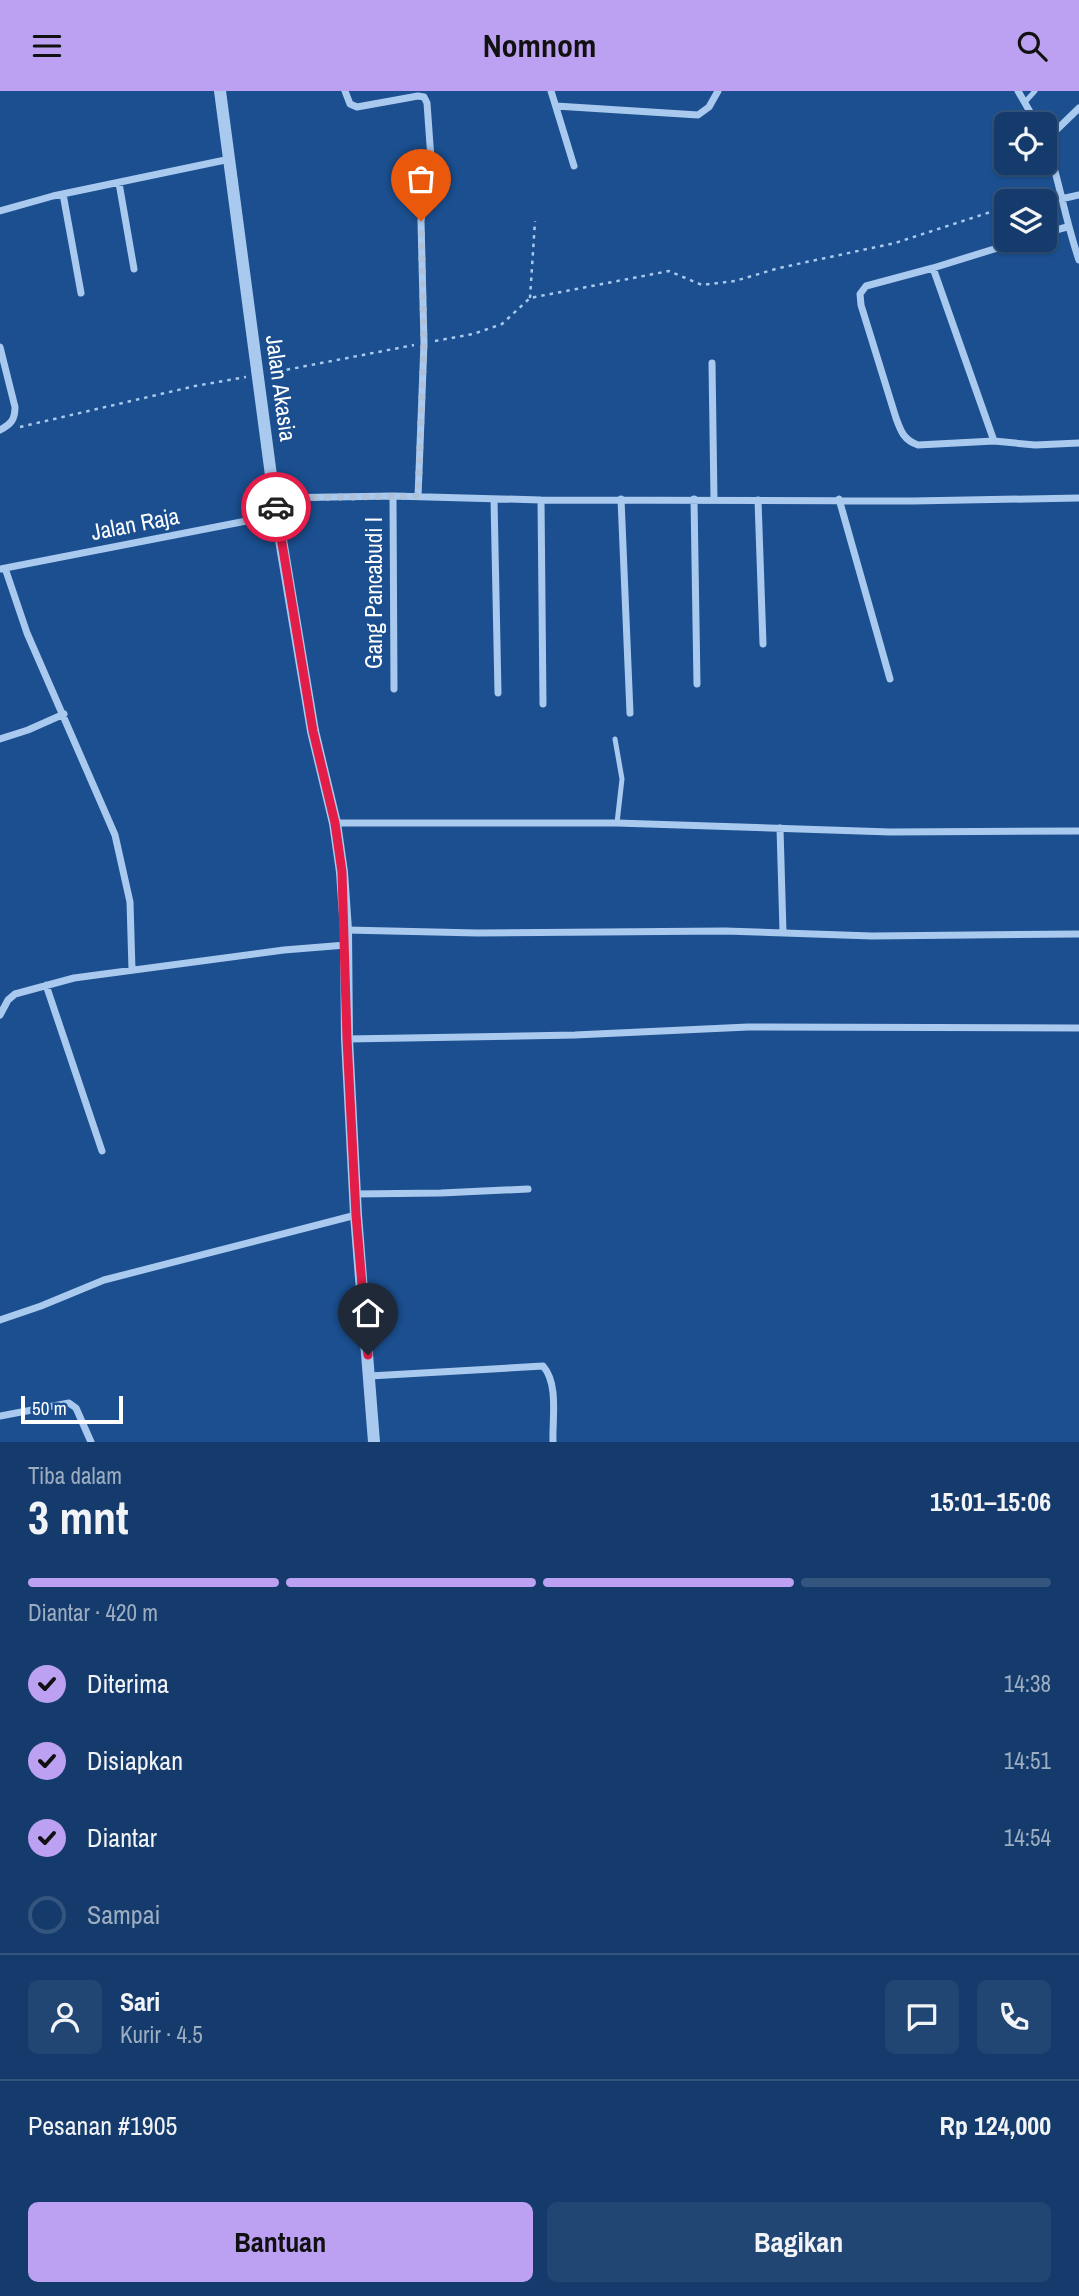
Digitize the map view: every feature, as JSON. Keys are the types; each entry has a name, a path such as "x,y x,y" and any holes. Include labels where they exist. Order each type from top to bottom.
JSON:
{"street":[{"name":"Jalan Akasia","path":"220,91 274,498 313,731 335,823 342,872 356,1215 374,1442"},
{"path":"345,91 350,104 357,107 418,96 424,97 427,103 432,173 425,190 421,221 424,343 418,496"},
{"path":"551,91 574,166"},
{"path":"556,106 698,115 709,107 718,91"},
{"path":"1018,91 1030,112"},
{"path":"1057,128 1079,109"},
{"path":"0,211 63,194 230,159"},
{"path":"1056,175 1067,227 1079,260"},
{"path":"119,183 134,269"},
{"path":"63,194 81,293"},
{"path":"1061,199 1079,195"},
{"path":"1057,230 1067,227"},
{"path":"994,249 866,286 860,294 861,305 903,436 918,445 1079,443"},
{"path":"933,268 994,442"},
{"path":"0,347 15,407 13,422 0,430"},
{"path":"712,363 714,500"},
{"name":"Gang Pancabudi I","path":"393,496 394,689"},
{"path":"274,498 418,496 541,500 913,501 1079,498"},
{"path":"494,499 498,693"},
{"path":"621,499 629,713"},
{"path":"694,499 697,684"},
{"path":"839,499 890,679"},
{"path":"541,500 543,704"},
{"path":"758,500 764,644"},
{"name":"Jalan Raja","path":"3,568 278,515"},
{"path":"3,568 27,633 115,835 130,901 132,970"},
{"path":"0,739 64,714"},
{"path":"335,823 617,823 890,832 1079,831"},
{"path":"780,828 783,932"},
{"path":"346,930 478,933 783,932 872,936 1079,934"},
{"path":"0,1015 15,994 46,985 132,970 284,950 346,945"},
{"path":"46,985 102,1151"},
{"path":"347,1039 575,1035 748,1027 1079,1028"},
{"path":"355,1194 528,1189"},
{"path":"0,1320 104,1280 356,1215"},
{"path":"370,1376 543,1366 552,1385 553,1442"},
{"path":"0,1416 69,1403 76,1408 90,1442"}],"lane":[{"path":"1025,102 1035,91"},
{"path":"615,739 622,779 617,823"}],"path":[{"path":"1054,189 1059,187"},
{"path":"12,429 195,386 472,334 502,324 530,298 669,271 702,285 736,281 779,268 895,243 994,211"},
{"path":"530,298 534,221"}],"way so far":[{"path":"276,507 274,498 418,496 424,343 421,221"}],"route":[{"path":"276,507 313,731 335,823 342,872 356,1215 368,1355"}]}
